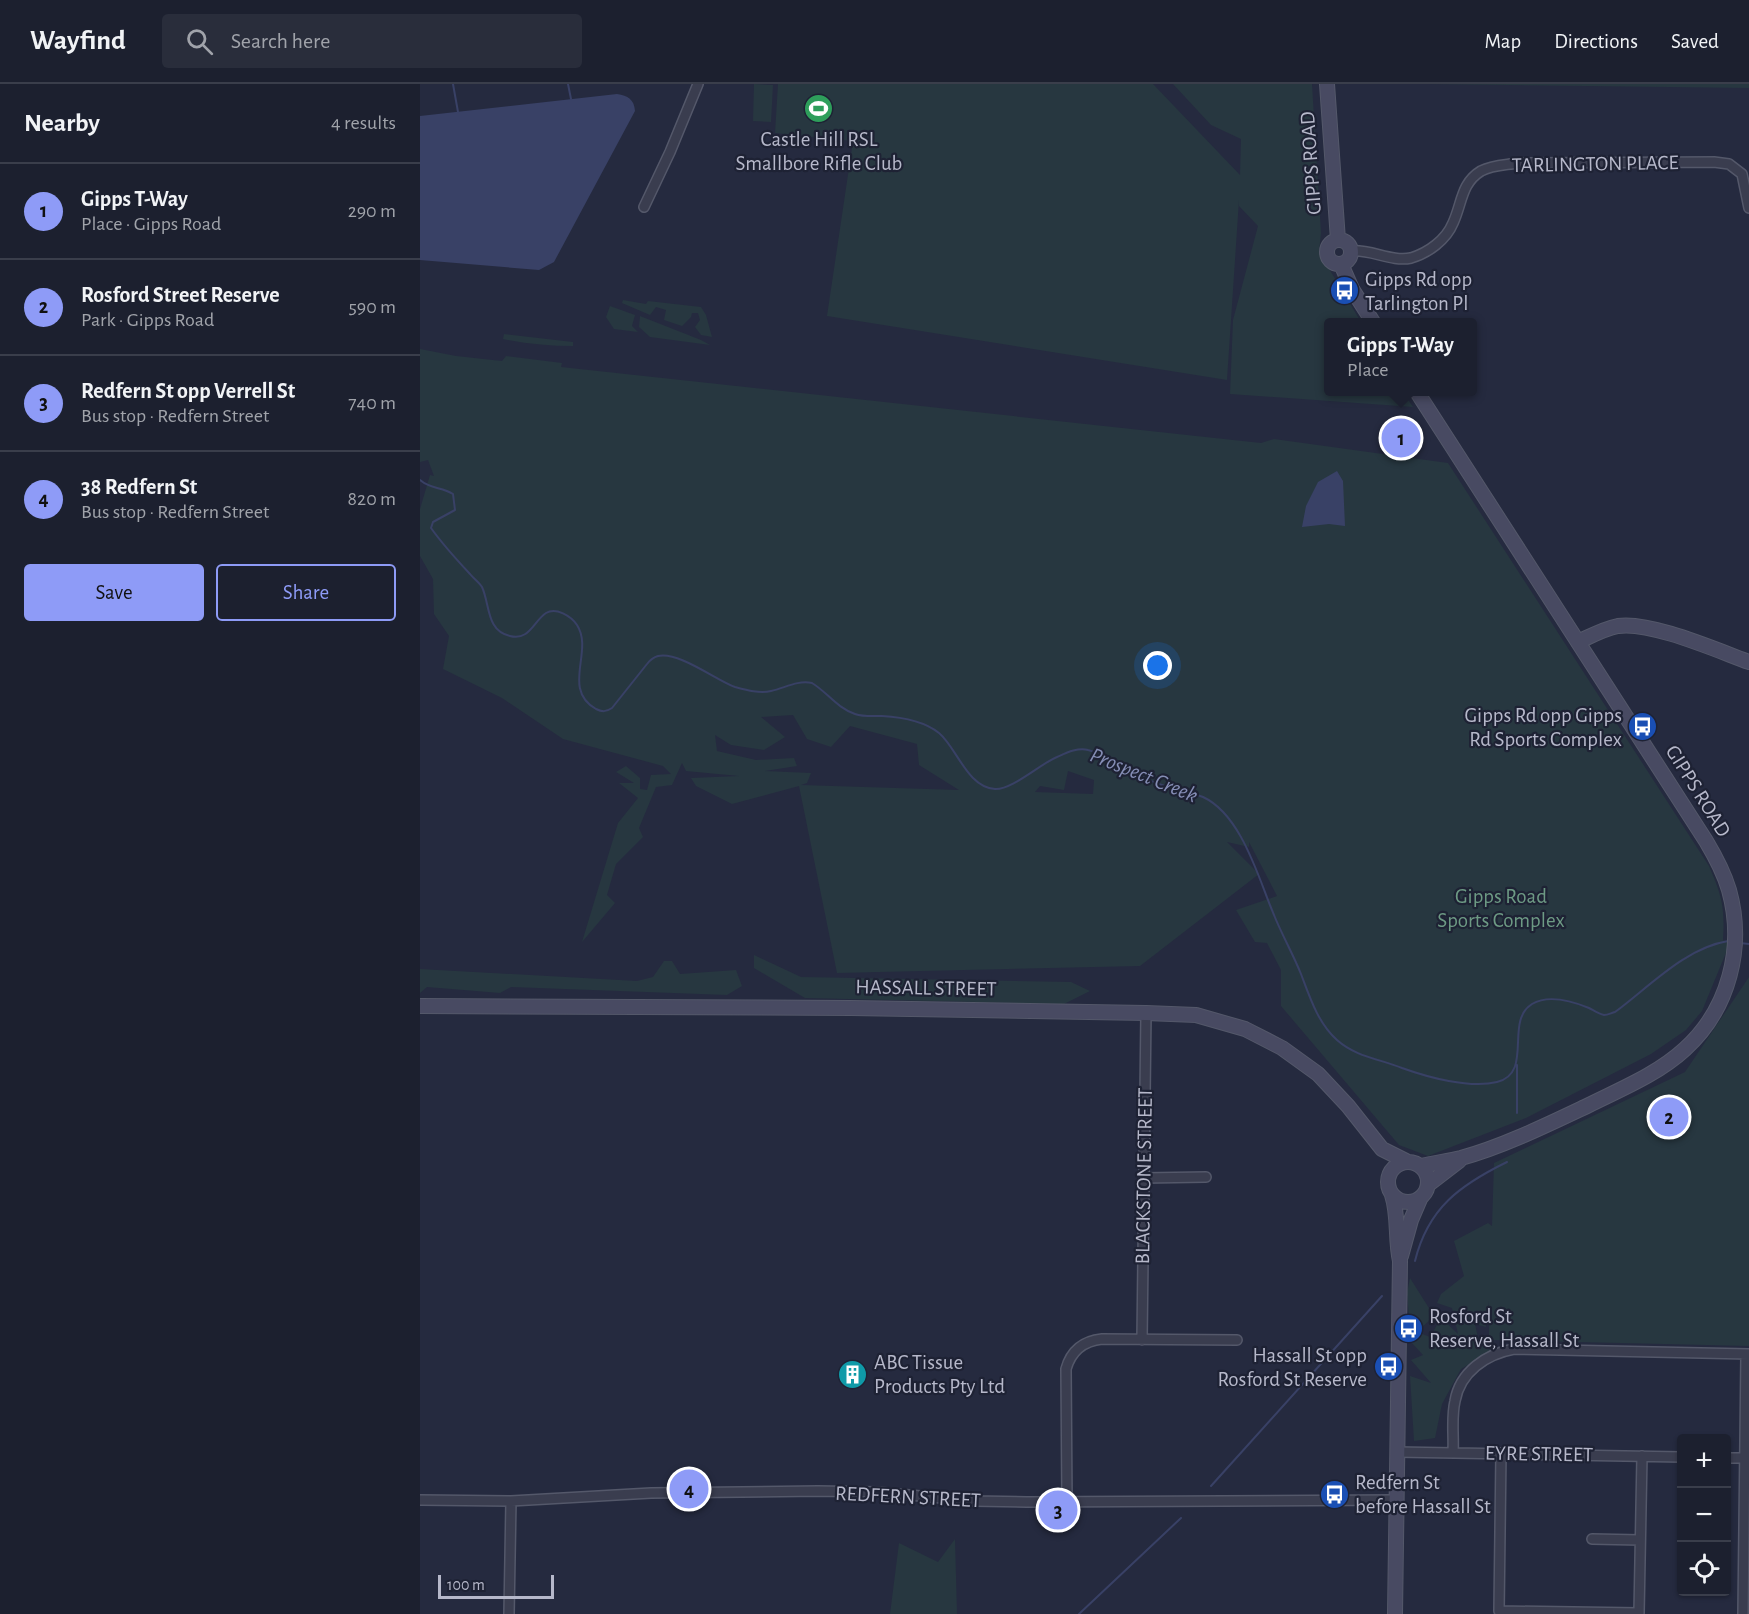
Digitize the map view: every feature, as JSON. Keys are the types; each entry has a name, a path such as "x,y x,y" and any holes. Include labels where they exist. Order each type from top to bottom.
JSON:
{"main road":[{"name":"GIPPS ROAD","path":"1327,84 1338,240"},
{"path":"1338,240 1345,241 1351,251 1347,261 1341,264 1330,261 1327,256 1329,244 1338,240"},
{"path":"1341,264 1352,289 1370,318"},
{"name":"GIPPS ROAD","path":"1420,396 1713,854 1728,888 1735,929 1734,955 1725,991 1703,1030 1674,1058 1647,1075 1535,1130 1463,1157 1421,1166"},
{"path":"1578,642 1605,629 1633,625 1653,629 1749,662"},
{"name":"HASSALL STREET","path":"420,1006 839,1008 1146,1012 1196,1015 1245,1029 1282,1048 1318,1074 1348,1106 1382,1149 1389,1174"},
{"name":"HASSALL STREET","path":"1382,1149 1406,1161"},
{"name":"GIPPS ROAD","path":"1429,1184 1463,1157"},
{"path":"1395,1614 1400,1261 1411,1220 1429,1184 1428,1177 1421,1166 1406,1161 1394,1166 1389,1174 1388,1188 1396,1207 1396,1246 1400,1261"},
{"path":"1392,1195 1406,1202 1420,1198"}],"street":[{"path":"644,207 698,84"},
{"name":"TARLINGTON PLACE","path":"1351,251 1359,250 1396,258 1411,258 1429,250 1443,239 1453,223 1468,182 1482,171 1517,163 1714,162 1729,164 1742,174 1749,208"},
{"name":"BLACKSTONE STREET","path":"1142,1340 1146,1012"},
{"path":"1144,1178 1206,1177"},
{"path":"1067,1502 1066,1369 1069,1360 1081,1345 1092,1340 1237,1340"},
{"path":"1454,1453 1454,1403 1458,1388 1468,1374 1484,1359 1498,1352 1514,1349 1747,1354 1743,1614"},
{"name":"EYRE STREET","path":"1397,1452 1677,1457"},
{"path":"1501,1454 1499,1611 1639,1613 1642,1456"},
{"path":"1731,1458 1747,1458"},
{"name":"REDFERN STREET","path":"420,1500 511,1501 651,1493 818,1491 877,1492 974,1501 1396,1500"},
{"path":"509,1614 511,1501"},
{"path":"1592,1539 1640,1540"}],"green space":[{"path":"754,84 773,85 771,122 753,121"},
{"path":"778,84 1153,84 1240,175 1241,139 1211,125 1173,84 1312,84 1321,233 1319,252 1359,318 1324,318 1324,396 1406,396 1413,407 1230,394 1233,320 1258,226 1239,206 1239,200 1227,380 827,316 853,141 775,133"},
{"path":"1429,84 1749,84 1749,88"},
{"path":"623,300 646,304 648,301 701,307 706,315 712,337 701,335 695,327 700,320 698,313 692,313 682,326 664,320 666,310 656,307 650,315 622,303"},
{"path":"610,306 635,315 632,326 638,332 614,329 606,317"},
{"path":"640,316 710,345 650,337 639,327"},
{"path":"504,334 573,342 573,346 512,341 503,339"},
{"name":"Gipps Road Sports Complex","path":"420,349 456,356 502,361 506,356 562,363 561,367 1261,443 1274,439 1448,463 1709,866 1722,902 1723,940 1730,943 1702,1011 1686,1030 1651,1054 1526,1118 1428,1156 1399,1145 1281,1006 1281,970 1267,943 1255,942 1236,910 1277,896 1249,842 1249,847 1227,842 1259,874 1140,966 837,973 799,786 732,804 696,786 691,778 739,776 686,771 682,763 672,785 656,787 639,828 643,837 616,864 607,895 615,903 582,942 618,823 638,798 619,783 634,783 616,772 626,766 640,778 640,789 647,790 651,775 671,774 663,766 563,739 502,698 443,669 449,636 434,614 433,579 420,556 420,509 430,475 434,476 428,460 420,462","holes":["793,715 807,739 831,747 850,726 917,744 919,765 959,790 801,785 807,783 811,773 765,771 797,766 794,758 756,760 717,751 715,735 731,745 764,750 785,737 761,717","1068,771 1094,780 1093,794 1035,792 1040,786 1064,790"]},
{"path":"754,955 801,977 1071,982 1090,991 1064,1004 805,998 754,968"},
{"path":"664,961 672,961 680,974 736,970 742,986 727,995 511,987 500,993 427,987 420,993 420,969 637,981 653,977"},
{"path":"1749,977 1749,1346 1489,1340 1489,1301 1486,1327 1475,1324 1478,1338 1492,1351 1461,1369 1442,1404 1435,1438 1414,1441 1410,1376 1431,1383 1411,1360 1423,1355 1411,1342 1407,1293 1410,1278 1434,1316 1417,1332 1430,1337 1441,1318 1458,1334 1452,1308 1437,1303 1441,1294 1464,1276 1454,1241 1488,1223 1492,1226 1494,1163 1685,1072"},
{"path":"955,1539 957,1614 890,1614 899,1543 938,1562"}],"water":[{"path":"617,94 630,99 635,111 554,262 539,270 420,260 420,116"},
{"path":"1337,471 1343,481 1345,526 1329,524 1302,527 1306,506 1318,482"}],"waterway":[{"path":"453,84 458,112"},
{"path":"568,84 571,99"},
{"name":"Prospect Creek","path":"420,480 453,494 455,510 433,522 431,528 482,587 490,616 497,629 510,636 522,636 550,611 559,612 571,618 577,625 582,646 579,680 581,691 586,701 598,710 606,711 612,708 649,661 657,656 666,656 686,662 735,687 767,692 807,682 812,683 843,708 855,714 896,717 926,725 939,733 970,774 985,787 1002,788 1018,781 1050,760 1084,749 1106,756 1156,783 1203,797 1217,806 1239,833 1311,1001 1325,1026 1344,1046 1368,1057 1449,1081 1474,1084 1497,1082 1508,1077 1514,1068 1520,1022 1524,1012 1532,1004 1553,999 1582,1005 1604,1015 1615,1012 1682,960 1712,945 1728,941"},
{"name":"Prospect Creek","path":"1740,943 1749,944"},
{"path":"1517,1065 1517,1113"},
{"path":"1415,1261 1428,1226 1448,1200 1461,1189 1507,1162"},
{"path":"1211,1486 1382,1296"},
{"path":"1079,1614 1181,1518"}],"place":[{"name":"Castle Hill RSL Smallbore Rifle Club","path":"819,108"},
{"name":"Gipps Rd opp Tarlington Pl","path":"1344,291"},
{"name":"Gipps T-Way","path":"1401,438"},
{"name":"Gipps Rd opp Gipps Rd Sports Complex","path":"1643,727"},
{"name":"Rosford Street Reserve","path":"1669,1117"},
{"name":"Rosford St Reserve, Hassall St","path":"1408,1328"},
{"name":"Hassall St opp Rosford St Reserve","path":"1388,1367"},
{"name":"ABC Tissue Products Pty Ltd","path":"853,1374"},
{"name":"38 Redfern St","path":"689,1489"},
{"name":"Redfern St before Hassall St","path":"1334,1494"},
{"name":"Redfern St opp Verrell St","path":"1058,1510"}]}
